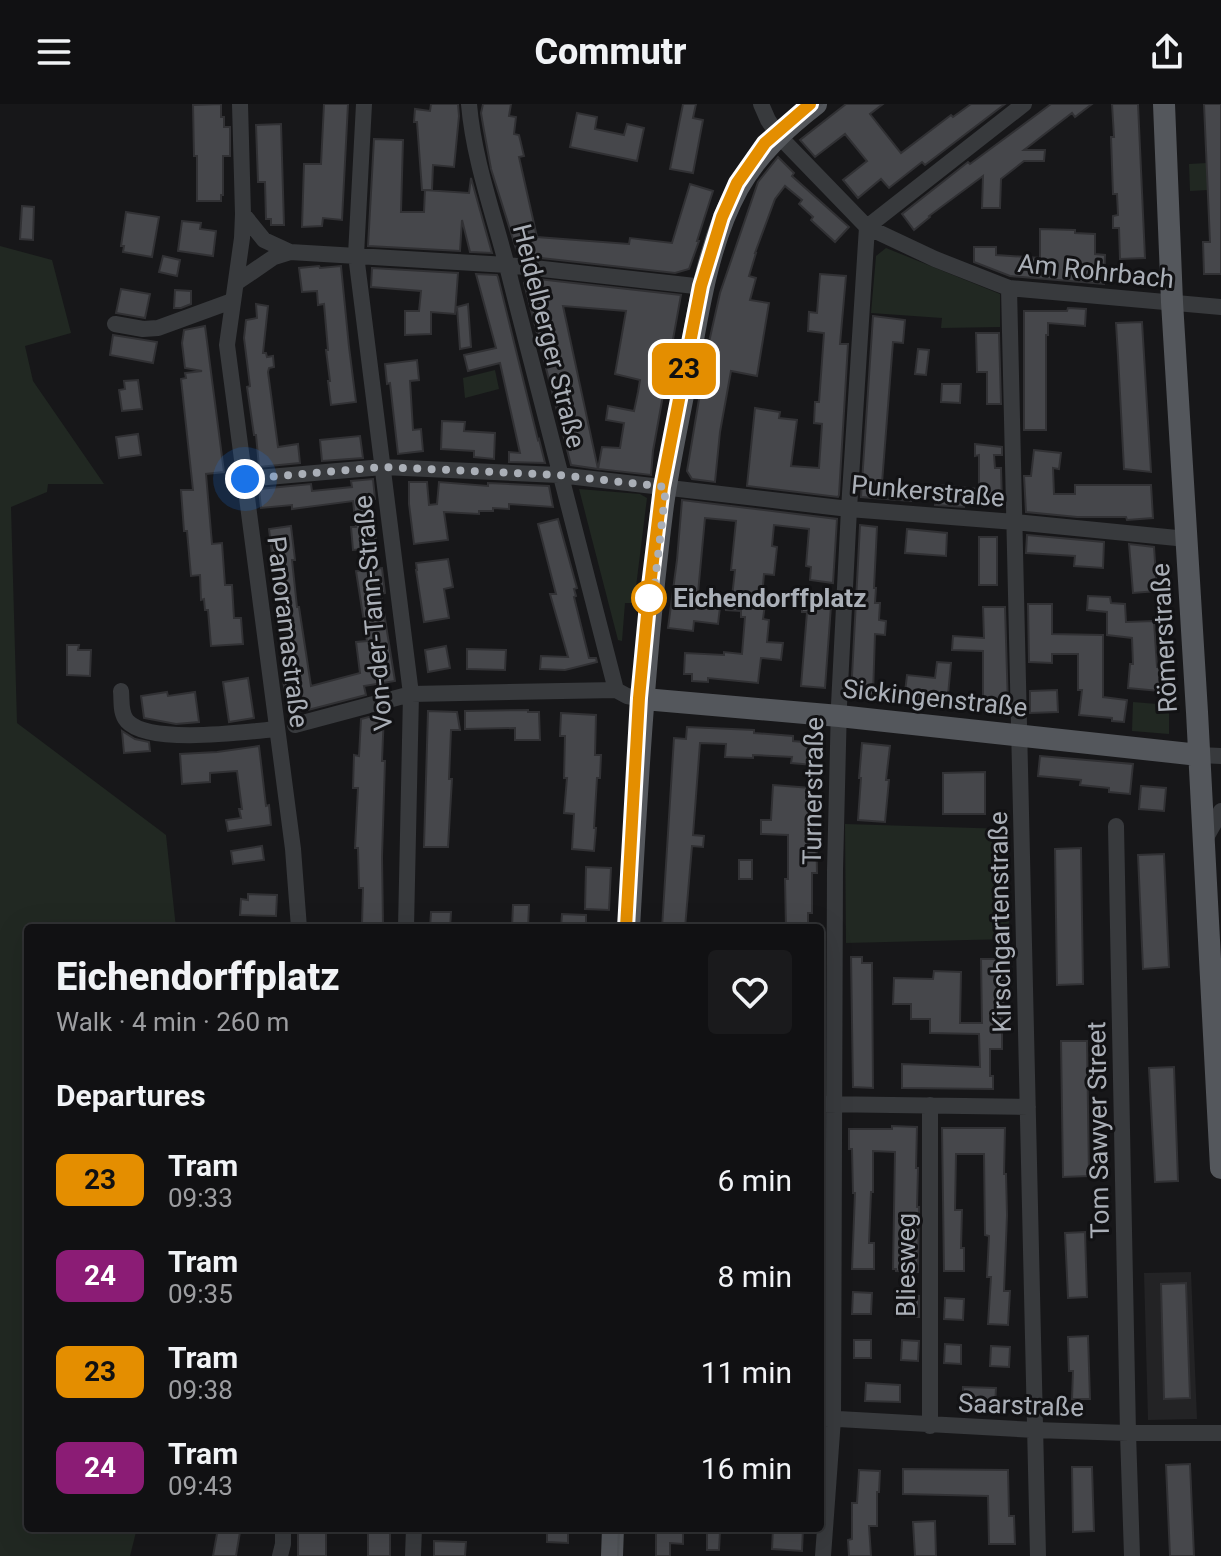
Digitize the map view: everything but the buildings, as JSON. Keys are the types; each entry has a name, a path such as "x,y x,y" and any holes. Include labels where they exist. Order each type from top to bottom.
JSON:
{"main road":[{"path":"629,924 653,594 666,487 704,287 721,227 736,190 778,135 816,104"},
{"name":"Römerstraße","path":"1164,104 1172,302 1187,539 1210,755 1204,841 1221,1168"},
{"name":"Sickingenstraße","path":"644,699 1210,755"},
{"path":"612,1556 613,1532"}],"street":[{"name":"Panoramastraße","path":"240,104 243,214 240,259 227,345 293,849 299,924"},
{"name":"Von-der-Tann-Straße","path":"364,104 356,255 411,694 406,924"},
{"name":"Am Rohrbach","path":"761,104 778,135 867,227 935,259 1009,288 1221,307"},
{"path":"867,227 1024,104"},
{"name":"Heidelberger Straße","path":"469,106 474,140 616,690"},
{"path":"243,214 264,240 290,252"},
{"name":"Turnerstraße","path":"824,1510 828,1104 839,716 867,227"},
{"path":"236,283 274,257 290,252 507,265 704,287"},
{"name":"Kirschgartenstraße","path":"1009,288 1038,1556"},
{"path":"115,324 158,328 232,301"},
{"name":"Punkerstraße","path":"245,479 383,467 559,475 849,509 1187,539"},
{"path":"295,725 411,694 616,690 644,699"},
{"path":"121,691 126,721 150,732 200,735 276,729"},
{"path":"1204,841 1221,811"},
{"name":"Tom Sawyer Street","path":"1116,826 1132,1556"},
{"path":"828,1104 1028,1107"},
{"name":"Bliesweg","path":"930,1105 930,1426"},
{"name":"Saarstraße","path":"826,1418 1035,1430 1221,1433"},
{"path":"280,1556 283,1532"},
{"path":"413,1556 414,1532"},
{"name":"Turnerstraße","path":"823,1556 824,1532"}],"shaded area":[{"path":"1207,163 1208,190 1190,191 1189,164"},
{"path":"0,246 52,260 71,333 25,346 33,381 104,484 48,484 47,492 11,507 17,723 166,835 176,924 24,924 24,1532 136,1532 130,1556 0,1556"},
{"path":"886,248 1000,294 1000,327 941,328 942,318 871,313 876,256"},
{"path":"495,370 499,389 465,398 463,378"},
{"name":"Eichendorffplatz","path":"579,489 640,494 647,498 634,603 625,603 622,641 618,640"},
{"path":"1133,702 1169,705 1169,734 1132,731"},
{"path":"845,824 1008,829 1009,939 846,943"},
{"path":"1191,1272 1197,1419 1148,1420 1144,1273"}],"tram line":[{"name":"23","path":"626,924 639,698 649,594 662,487 701,286 722,217 747,166 776,132 810,104"},
{"path":"633,924 648,686 665,519 707,286 725,225 755,167 781,138 822,104"},
{"path":"618,1556 619,1532"}],"place":[{"name":"Eichendorffplatz","path":"649,598"}],"route":[{"path":"245,479 383,467 559,475 666,487 653,599 649,598"}]}
